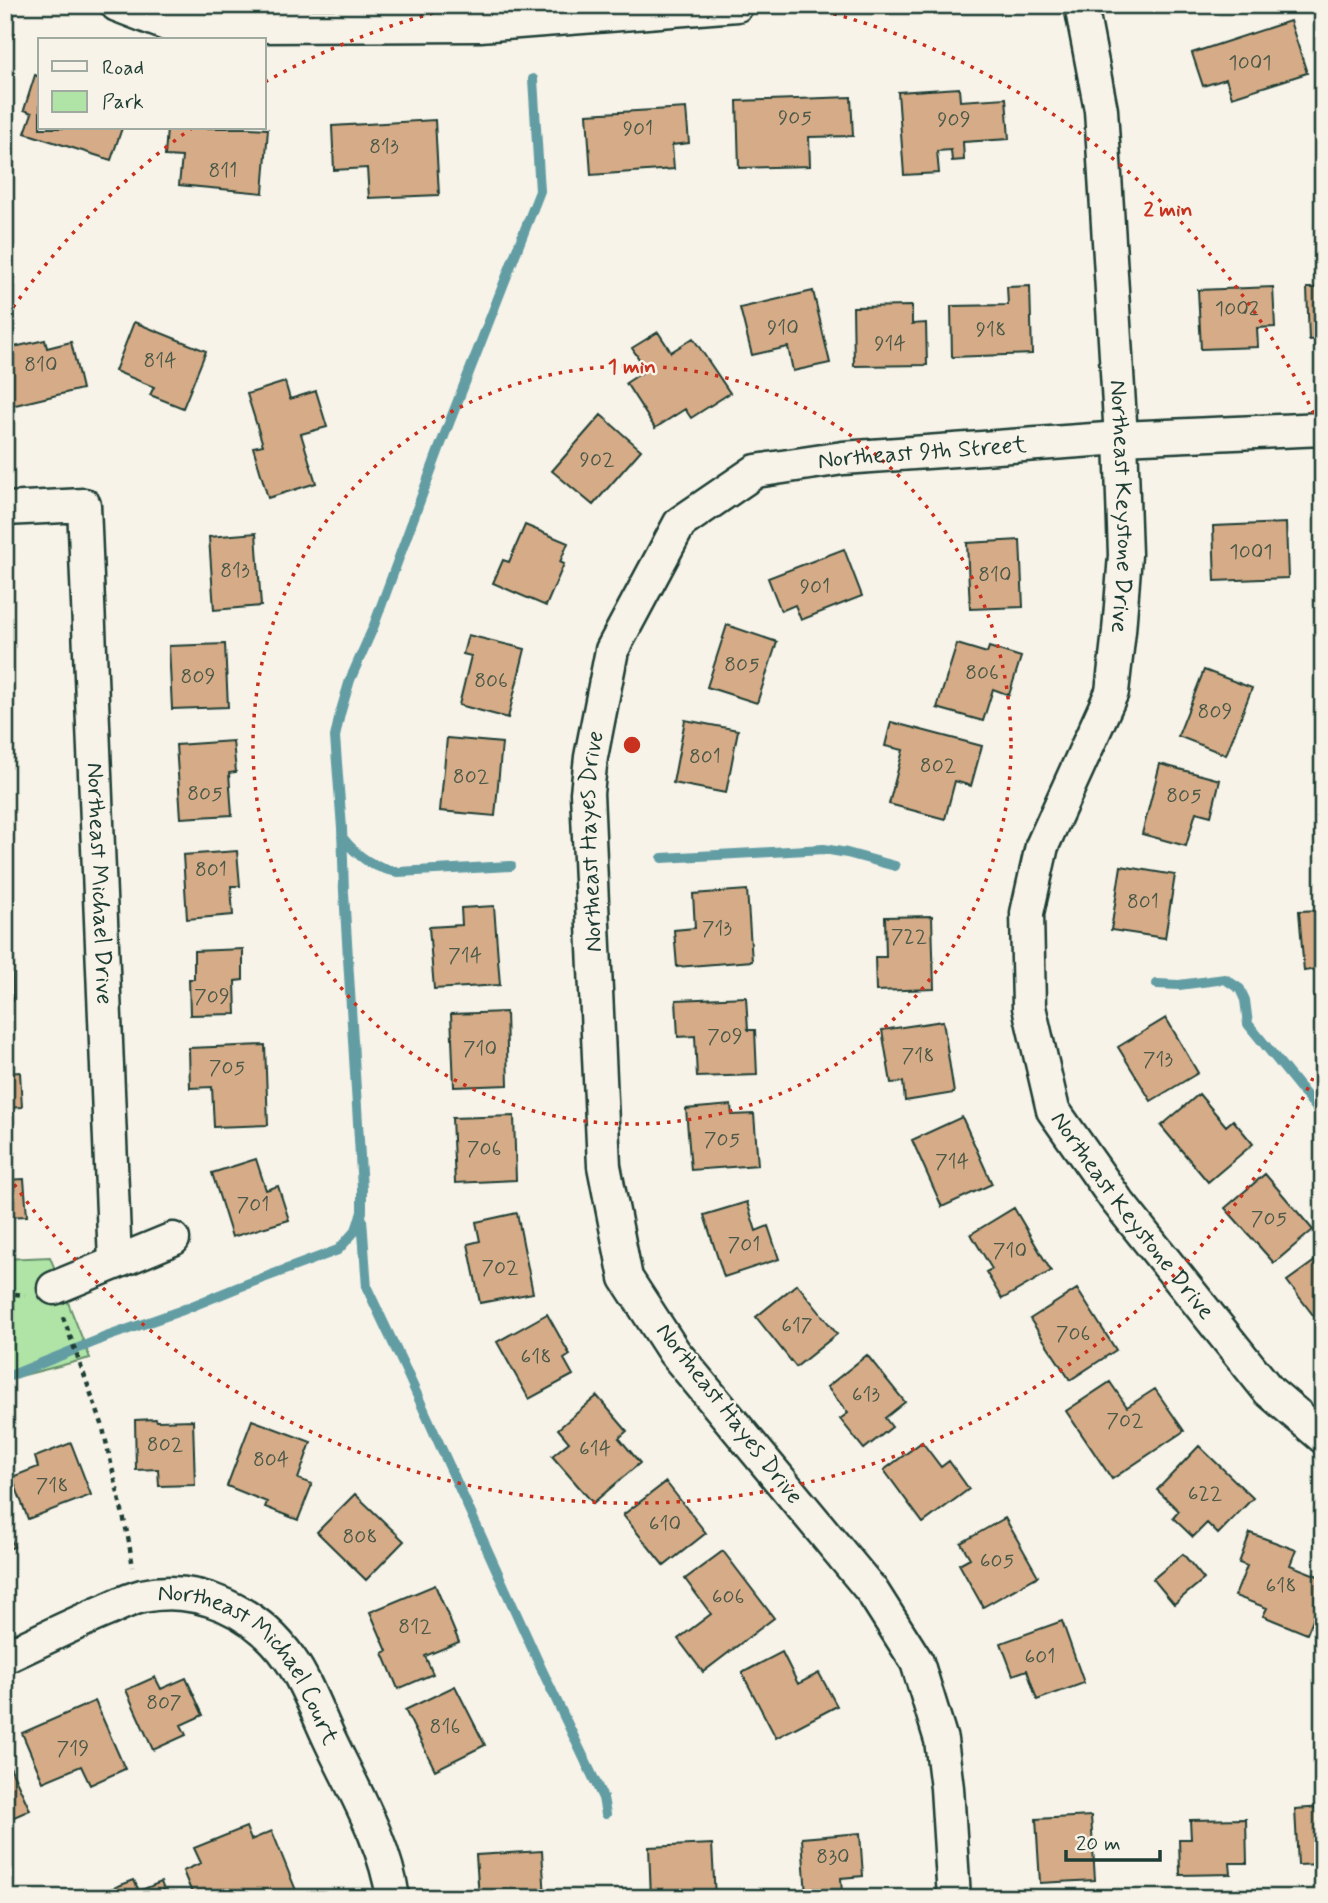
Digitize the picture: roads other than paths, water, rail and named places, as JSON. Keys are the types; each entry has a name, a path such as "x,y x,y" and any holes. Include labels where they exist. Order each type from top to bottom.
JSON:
{"street":[{"path":"117,5 169,25 252,26 480,25 737,5"},
{"name":"Northeast Keystone Drive","path":"1081,5 1101,110 1121,438 1125,555 1112,691 1042,846 1027,913 1029,1007 1054,1110 1117,1201 1269,1391 1323,1437"},
{"name":"Northeast 9th Street","path":"612,650 680,523 757,471 843,458 1121,438 1323,429"},
{"name":"Northeast Michael Drive","path":"5,509 84,505 115,1262"},
{"name":"Northeast Hayes Drive","path":"612,650 591,757 587,793 604,1166 626,1278 674,1352 872,1591 917,1662 941,1740 954,1898"},
{"path":"54,1289 173,1239"},
{"name":"Northeast Michael Court","path":"5,1657 140,1596 171,1592 208,1598 240,1612 269,1633 295,1667 376,1836 390,1874 393,1898"}],"waterway":[{"path":"5,1378 338,1250 356,1230 362,1212 362,1189 335,737 350,680 373,628 439,449 540,191 533,79"},
{"path":"342,837 367,860 381,868 398,872 511,866"},
{"path":"662,858 824,849 895,866"},
{"path":"1157,984 1179,985 1225,979 1240,989 1245,1000 1248,1024 1323,1116"},
{"path":"362,1219 367,1288 603,1798 606,1814"}]}
